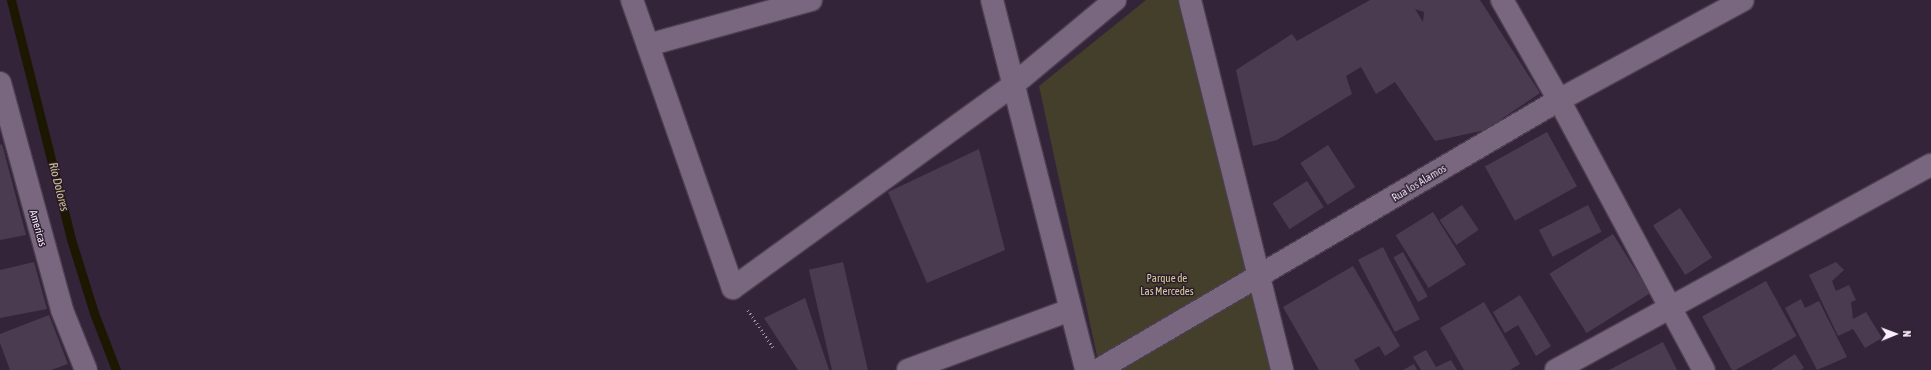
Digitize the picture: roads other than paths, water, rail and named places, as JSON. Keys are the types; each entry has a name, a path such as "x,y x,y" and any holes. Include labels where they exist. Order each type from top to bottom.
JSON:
{"street":[{"path":"632,0 733,288 1013,85 1115,0"},
{"path":"648,45 811,0"},
{"path":"992,0 1086,370"},
{"path":"1190,0 1282,370"},
{"path":"1502,0 1559,100 1704,370"},
{"name":"Rua los Alamos","path":"1098,370 1559,100 1743,0"},
{"name":"Americas","path":"0,83 62,310 86,370"},
{"path":"1556,370 1670,306 1931,165"},
{"path":"908,370 1070,310"}],"waterway":[{"name":"Río Dolores","path":"11,0 71,239 94,313 116,370"}],"park label":[{"name":"Parque de Las Mercedes","path":"1167,285"}]}
